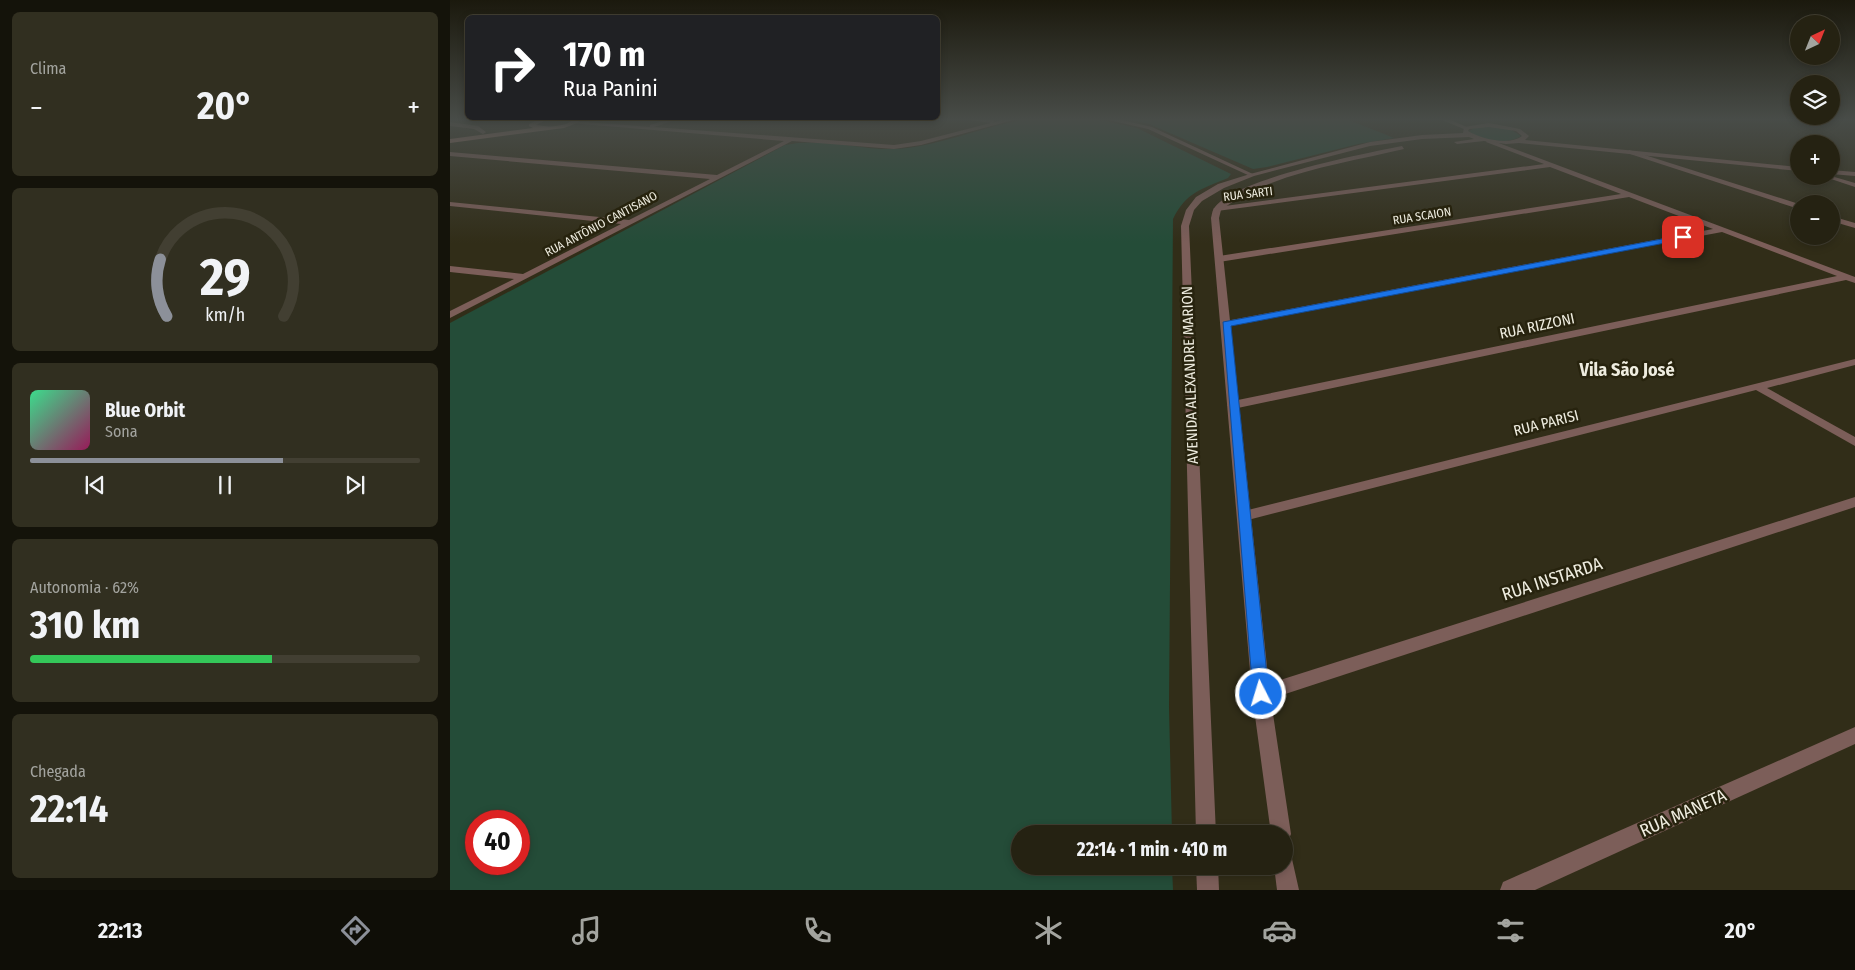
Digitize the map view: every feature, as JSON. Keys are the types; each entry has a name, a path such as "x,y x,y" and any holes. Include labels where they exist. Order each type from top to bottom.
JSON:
{"street":[{"path":"514,160 716,177"},
{"name":"RUA ANTÔNIO CANTISANO","path":"450,315 751,160"},
{"path":"1218,160 1252,175"},
{"name":"AVENIDA ALEXANDRE MARION","path":"1206,825 1185,226 1190,210 1199,199 1222,186 1252,175 1311,160"},
{"path":"1279,825 1261,694 1215,218 1218,209 1234,196 1265,182 1347,160"},
{"path":"1535,160 1851,279"},
{"path":"1652,160 1790,204"},
{"path":"1709,160 1790,167"},
{"path":"1840,165 1855,166"},
{"name":"RUA SARTI","path":"1218,209 1550,166"},
{"path":"1840,173 1855,174"},
{"path":"1840,180 1855,185"},
{"name":"RUA SCAION","path":"1220,259 1628,195"},
{"path":"450,204 630,222"},
{"path":"1840,221 1855,226"},
{"path":"1226,324 1721,230"},
{"path":"450,268 525,277"},
{"name":"RUA RIZZONI","path":"1234,405 1851,279"},
{"name":"RUA PARISI","path":"1244,516 1855,362"},
{"path":"1758,387 1855,442"},
{"name":"RUA INSTARDA","path":"1261,694 1855,502"},
{"name":"RUA MANETA","path":"1511,890 1855,735"},
{"path":"1207,875 1208,890"},
{"path":"1286,875 1288,890"}],"green space":[{"path":"758,160 1201,160 1231,174 1228,178 1189,197 1173,219 1169,707 1172,825 1011,825 1011,875 1172,875 1173,890 450,890 450,323"},
{"path":"1231,160 1297,160 1267,167 1253,169"}],"district":[{"name":"Vila São José","path":"1627,370"}],"route":[{"path":"1261,694 1226,324 1683,237"}]}
